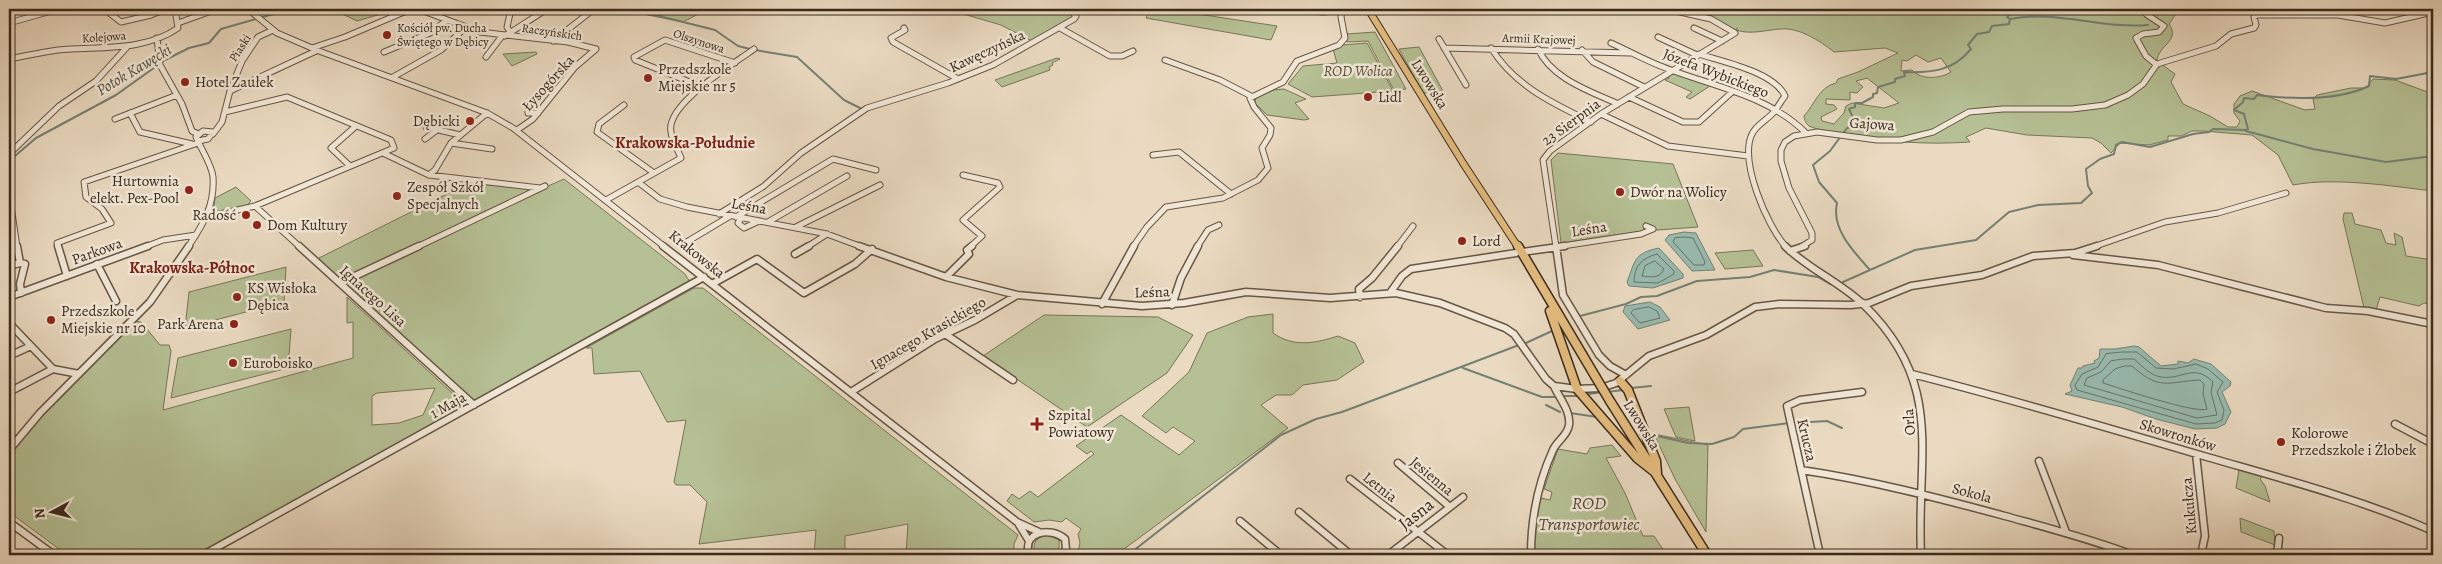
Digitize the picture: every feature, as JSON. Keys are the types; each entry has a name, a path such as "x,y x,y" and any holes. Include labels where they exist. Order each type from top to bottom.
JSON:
{"main road":[{"name":"Lwowska","path":"1366,9 1707,555"},
{"name":"Lwowska","path":"1519,253 1543,295 1554,309"},
{"path":"1543,295 1556,326 1577,389 1637,458 1657,475"},
{"path":"1623,378 1656,461 1657,475"}],"street":[{"path":"9,24 58,9"},
{"path":"104,9 122,22 163,9"},
{"path":"175,9 178,22 217,9"},
{"name":"Krakowska","path":"248,9 273,30 314,50 334,55 487,113 517,130 1017,522 1040,532 1049,530 1060,534 1066,542 1064,554"},
{"path":"230,91 314,50 328,46 411,9"},
{"name":"Raczyńskich","path":"418,9 465,28 503,36 553,41 597,50"},
{"path":"510,32 508,27 511,9"},
{"path":"486,57 503,36 522,27 547,9"},
{"path":"553,41 594,9"},
{"name":"Kawęczyńska","path":"893,100 958,79 1001,62 1075,18 1070,9"},
{"path":"1289,9 1323,12 1382,9"},
{"path":"1616,9 1632,9"},
{"name":"23 Sierpnia","path":"1623,378 1604,362 1566,302 1561,287 1543,160 1550,151 1601,114 1671,70 1736,33 1711,20 1667,9"},
{"path":"2143,9 2146,14 2164,26 2159,32 2143,34 2136,38 2146,56 2156,66"},
{"path":"1251,96 1283,82 1297,61 1342,43 1345,38 1342,11"},
{"name":"Gajowa","path":"1790,251 1806,245 1812,240 1812,233 1788,187 1782,165 1781,150 1784,143 1806,134 1822,132 1874,140 1892,140 1932,133 1955,117 1970,112 2011,108 2101,106 2116,101 2144,82 2154,72 2156,66 2166,60 2216,46 2231,34 2256,26 2254,17 2257,15 2338,15 2384,23 2424,14"},
{"path":"384,52 430,33 447,20"},
{"name":"Kolejowa","path":"9,59 58,50 128,46 175,31 178,28 178,22"},
{"path":"393,77 441,50 465,28"},
{"path":"904,28 905,30 890,38 893,42 958,79"},
{"path":"1060,28 1110,56 1122,56 1134,52"},
{"path":"1694,28 1722,42"},
{"name":"Piaski","path":"195,144 208,139 211,132 221,124 232,84 242,61 256,40 273,30"},
{"path":"1658,37 1698,55 1776,82 1781,87 1785,96 1776,110 1753,132 1748,156 1752,178 1776,234 1790,251 1837,284 1861,304"},
{"path":"157,38 160,62 177,95 192,131 198,134 211,132"},
{"path":"1438,39 1466,85"},
{"name":"Olszynowa","path":"702,87 633,60 636,54 665,40 735,63"},
{"name":"Krakowska","path":"300,42 319,44"},
{"name":"Józefa Wybickiego","path":"1612,43 1671,70 1776,110 1798,124 1806,134"},
{"path":"314,50 319,44 328,46"},
{"path":"9,154 59,106 96,81 128,46"},
{"path":"328,46 329,51 334,55"},
{"name":"Armii Krajowej","path":"1444,48 1582,50 1633,53"},
{"path":"1492,48 1507,71 1522,84 1591,122"},
{"path":"606,200 681,158 672,141 671,127 689,97 754,49"},
{"path":"1538,49 1543,59 1555,70 1618,104"},
{"name":"Łysogórska","path":"517,130 527,124 538,113 575,67 597,50"},
{"path":"1582,50 1593,62 1644,87"},
{"path":"1164,60 1198,70 1229,83 1251,96"},
{"name":"Piaski","path":"232,84 239,85"},
{"path":"1629,97 1683,122 1692,123 1699,122 1732,92"},
{"path":"115,119 177,95"},
{"path":"1102,304 1118,274 1159,212 1166,207 1178,204 1208,202 1231,194 1261,178 1268,168 1262,148 1271,134 1270,127 1252,105 1251,96"},
{"path":"207,217 254,206 394,148 391,140 287,97 224,112"},
{"path":"538,113 528,113 528,111 539,98"},
{"name":"Leśna","path":"719,214 764,186 794,158 844,122 867,108 893,100"},
{"path":"624,105 599,124 597,132 654,173"},
{"path":"130,113 140,132 195,144"},
{"path":"428,175 435,170 452,143 487,113"},
{"path":"1601,114 1668,146 1748,156"},
{"path":"350,166 331,148 356,126"},
{"path":"426,127 460,135"},
{"path":"425,139 437,130"},
{"path":"9,450 40,413 150,302 207,217 213,176 195,144 198,134"},
{"path":"452,143 492,149"},
{"path":"67,276 57,243 111,223 102,209 86,197 84,182 195,144"},
{"path":"1153,155 1179,152 1231,194"},
{"path":"340,283 543,187 524,187 428,175 383,153"},
{"path":"685,242 736,217 833,159 876,170"},
{"path":"946,277 969,254 967,250 969,246 982,236 963,220 1000,187 998,183 963,175"},
{"path":"768,222 846,176"},
{"name":"Leśna","path":"638,182 660,198 719,214 827,234 946,277 1017,295 1102,304 1172,305 1246,292 1320,298 1360,297 1390,293 1440,302 1508,330 1546,379 1554,386 1570,424 1567,432 1555,447 1546,474 1532,522 1531,555"},
{"path":"796,227 880,185"},
{"path":"2068,254 2131,235 2165,222 2218,213 2286,193"},
{"name":"Ignacego Lisa","path":"254,206 474,405"},
{"path":"12,213 20,263"},
{"path":"736,217 738,223 744,228 759,221"},
{"path":"1172,305 1175,292 1201,241 1209,230 1218,225"},
{"path":"1360,297 1358,289 1372,278 1413,226"},
{"name":"Leśna","path":"1390,293 1402,276 1411,269 1641,234 1653,229 1646,226"},
{"path":"795,254 827,234"},
{"name":"Parkowa","path":"9,297 163,240 196,235"},
{"path":"712,284 757,260 804,293 855,264 872,249"},
{"path":"1544,249 1556,255"},
{"path":"1554,386 1577,389 1611,386 1646,358 1706,335 1754,307 1780,304 1861,304 1876,301 1888,294 1924,283 1989,273 2023,258 2039,255 2068,254 2158,265 2326,308 2368,311 2433,324"},
{"path":"9,266 20,263 25,264 20,284 21,293"},
{"path":"97,264 116,301"},
{"name":"1 Maja","path":"203,555 704,277"},
{"name":"Ignacego Krasickiego","path":"851,392 945,334 975,320 1017,295"},
{"name":"Orla","path":"1861,304 1890,337 1912,374 1921,407 1923,449 1920,493 1921,555"},
{"path":"9,323 53,369 79,374"},
{"path":"945,334 1013,380"},
{"path":"9,356 31,346"},
{"path":"9,392 53,369"},
{"name":"Skowronków","path":"1912,374 2359,501 2401,516 2433,531"},
{"name":"Krucza","path":"1820,555 1787,406 1792,402 1862,392"},
{"path":"2395,424 2433,444"},
{"name":"Kukułcza","path":"2196,454 2205,536 2201,555"},
{"path":"2039,461 2066,532"},
{"name":"Jesienna","path":"1398,463 1450,507"},
{"name":"Sokola","path":"1801,470 1863,479 1920,493 2066,532 2133,555"},
{"name":"Letnia","path":"1350,479 1448,555"},
{"name":"Jasna","path":"1388,555 1463,497"},
{"path":"1299,512 1351,555"},
{"path":"1240,521 1280,555"},
{"path":"9,522 54,555"},
{"name":"Krakowska","path":"1017,522 1029,541"},
{"path":"1029,555 1027,549 1029,541 1040,532"},
{"path":"2278,555 2279,538"}],"green space":[{"path":"358,9 366,13 372,10 381,14 357,21 336,11"},
{"path":"618,9 708,9 683,22"},
{"path":"967,9 1066,9 1073,16 1072,19 1032,41 1001,25 960,13"},
{"path":"1150,9 1165,9 1277,26 1271,40 1146,18"},
{"path":"1676,9 2179,9 2169,24 2172,30 2171,39 2161,51 2157,61 2175,74 2171,82 2183,104 2210,116 2228,127 2237,127 2240,121 2234,113 2234,104 2240,96 2252,91 2305,110 2315,109 2313,99 2317,95 2351,88 2366,88 2373,79 2395,80 2433,94 2433,191 2345,182 2293,185 2278,155 2252,135 2192,131 2181,136 2168,136 2168,140 2149,145 2120,143 2111,153 2101,143 2092,138 2027,135 1986,128 1966,137 1970,142 1937,143 1888,141 1820,129 1808,125 1804,116 1825,88 1836,83 1838,79 1858,72 1898,53 1885,48 1834,52 1802,32 1787,29 1741,31 1736,30 1738,28 1735,30 1710,16 1719,10 1703,16","holes":["1916,55 1928,62 1941,58 1951,72 1942,76 1925,77 1912,70 1901,71 1902,60 1907,61","1867,78 1899,103 1884,108 1852,103 1846,106 1844,113 1834,124 1822,121 1821,117 1837,109 1834,105 1826,104 1826,99 1850,100 1850,92 1857,93 1863,87 1856,81"]},
{"path":"1375,32 1406,89 1394,90 1368,41 1347,42 1347,34"},
{"name":"ROD Wolica","path":"1367,43 1393,91 1312,97 1288,84 1303,66 1337,63 1333,49 1342,45"},
{"path":"1419,47 1443,91 1423,93 1399,49"},
{"path":"536,52 537,54 512,66 503,54"},
{"path":"1057,58 1060,59 1052,63 1053,65 1049,67 1050,70 1002,87 995,80"},
{"path":"1678,74 1710,86 1690,99 1686,97 1692,92 1665,80 1669,78 1668,75"},
{"name":"ROD Wolica","path":"1284,89 1306,99 1295,103 1309,119 1267,115 1255,103 1256,97 1273,90"},
{"path":"1558,153 1673,164 1698,227 1644,231 1561,243 1551,160"},
{"path":"564,179 685,274 690,282 475,401 317,259 469,183 539,190"},
{"path":"236,187 251,201 246,206 213,212 215,198"},
{"path":"2344,213 2352,213 2355,224 2381,230 2386,243 2396,245 2394,233 2402,237 2406,256 2433,260 2433,305 2424,303 2419,306 2380,297 2376,310 2364,308 2343,219"},
{"path":"1753,250 1763,266 1725,269 1715,253"},
{"name":"KS Wisłoka Dębica","path":"286,267 284,302 185,328 189,292"},
{"path":"694,288 703,288 1018,535 1014,544 1014,555 906,555 908,524 845,536 845,555 814,555 816,530 699,544 707,502 690,485 676,485 674,482 686,420 667,422 640,371 594,374 592,348 586,348"},
{"path":"347,297 461,401 464,408 197,555 67,555 9,512 9,454 43,413 134,321 141,322 160,345 169,345 171,351 163,410 353,358 353,322 347,323","holes":["435,388 423,415 399,423 372,425 372,396 377,393"]},
{"path":"1273,314 1273,333 1281,338 1305,343 1322,341 1338,336 1355,343 1364,362 1337,380 1303,385 1292,395 1276,395 1261,405 1288,428 1116,555 1077,555 1080,543 1078,534 1081,529 1066,518 1062,522 1049,520 1034,522 1007,501 1012,494 1019,499 1030,491 1038,497 1094,454 1091,451 1087,454 1076,446 1121,415 1179,455 1195,441 1173,427 1166,433 1142,416 1189,372 1207,333 1248,317"},
{"path":"1044,315 1158,317 1193,335 1167,373 1087,427 983,356"},
{"name":"Euroboisko","path":"291,329 288,368 171,398 178,358"},
{"path":"1689,407 1695,441 1676,437 1664,409"},
{"path":"1654,434 1708,445 1706,532 1675,479"},
{"name":"ROD Transportowiec","path":"1612,445 1621,456 1606,458 1625,493 1643,536 1654,536 1667,555 1533,555 1535,520 1541,498 1550,500 1552,492 1544,489 1558,449 1587,454 1590,448"},
{"path":"2239,470 2263,476 2260,479 2265,486 2270,502 2236,488"},
{"path":"2240,518 2274,531 2275,545 2241,532"},
{"path":"1049,535 1059,540 1059,550 1051,555 1037,553 1034,549 1036,540"}],"water":[{"path":"1684,232 1696,233 1715,270 1692,271 1665,240 1669,235"},
{"path":"1659,248 1683,274 1683,278 1653,288 1629,286 1627,282 1640,255"},
{"path":"1650,302 1660,307 1670,320 1638,329 1623,312 1625,306"},
{"path":"2139,347 2161,366 2178,364 2178,361 2188,363 2194,359 2211,364 2231,382 2230,386 2222,392 2231,412 2225,424 2217,428 2195,429 2156,419 2122,407 2065,394 2072,391 2070,385 2078,368 2095,363 2094,361 2099,358 2100,349"}],"waterway":[{"name":"Potok Kawęcki","path":"9,161 36,138 116,95 165,60 189,48 209,43 221,29 277,13 306,9"},
{"path":"631,9 715,30 738,46 750,49"},
{"path":"2006,9 2008,11 2003,11 2009,15 2007,17 2010,19"},
{"path":"2010,19 2044,17 2130,26 2148,25"},
{"path":"1870,270 1845,240 1837,222 1837,203 1819,182 1813,165 1830,151 1847,128 1854,127 1855,122 1849,109 1855,107 1855,103 1862,103 1873,97 1873,94 1877,93 1878,87 1895,82 1895,79 1905,76 1904,72 1933,71 1957,62 1971,49 1968,45 1977,34 1989,32 1992,26 2009,24 2010,19"},
{"path":"755,50 797,57 844,100 862,109"},
{"path":"1870,270 1915,250 1976,240 2009,212 2038,205 2081,203 2092,193 2088,186 2086,169 2100,159 2114,154 2116,145 2122,142 2150,147 2193,134 2209,132 2213,129 2246,130 2248,129 2244,114 2234,110 2243,102 2244,98 2254,99 2257,95 2299,98 2329,96 2357,91 2369,86 2370,76 2396,79 2433,72"},
{"path":"2246,131 2313,149 2386,162 2433,156"},
{"path":"1580,316 1626,304 1641,297 1657,296 1697,281 1750,277 1774,270 1818,277 1830,284"},
{"path":"1843,282 1870,270"},
{"path":"1526,343 1552,331"},
{"path":"1128,555 1281,435 1316,419 1342,412 1519,345"},
{"path":"1463,368 1542,397 1555,397"},
{"path":"1631,388 1651,386"},
{"path":"1607,392 1623,390"},
{"path":"1589,394 1603,392"},
{"path":"1563,396 1578,396"},
{"path":"1546,405 1560,412"},
{"path":"1570,413 1597,417"},
{"path":"1794,423 1827,421 1842,428"},
{"path":"1653,435 1688,443 1712,444 1734,437 1743,429 1789,423"}],"place":[{"name":"Kościół pw. Ducha Świętego w Dębicy","path":"387,35"},
{"name":"Przedszkole Miejskie nr 5","path":"648,78"},
{"name":"Hotel Zaułek","path":"185,82"},
{"name":"Lidl","path":"1368,97"},
{"name":"Dębicki","path":"470,121"},
{"name":"Hurtownia elekt. Pex-Pool","path":"189,190"},
{"name":"Dwór na Wolicy","path":"1620,192"},
{"name":"Zespół Szkół Specjalnych","path":"397,196"},
{"name":"Radość","path":"246,215"},
{"name":"Dom Kultury","path":"257,225"},
{"name":"Lord","path":"1462,241"},
{"name":"KS Wisłoka Dębica","path":"237,297"},
{"name":"Przedszkole Miejskie nr 10","path":"51,320"},
{"name":"Park Arena","path":"234,324"},
{"name":"Euroboisko","path":"233,363"},
{"name":"Szpital Powiatowy","path":"1037,424"},
{"name":"Kolorowe Przedszkole i Żłobek","path":"2281,442"}],"district":[{"name":"Krakowska-Południe","path":"685,143"},
{"name":"Krakowska-Północ","path":"192,268"}]}
